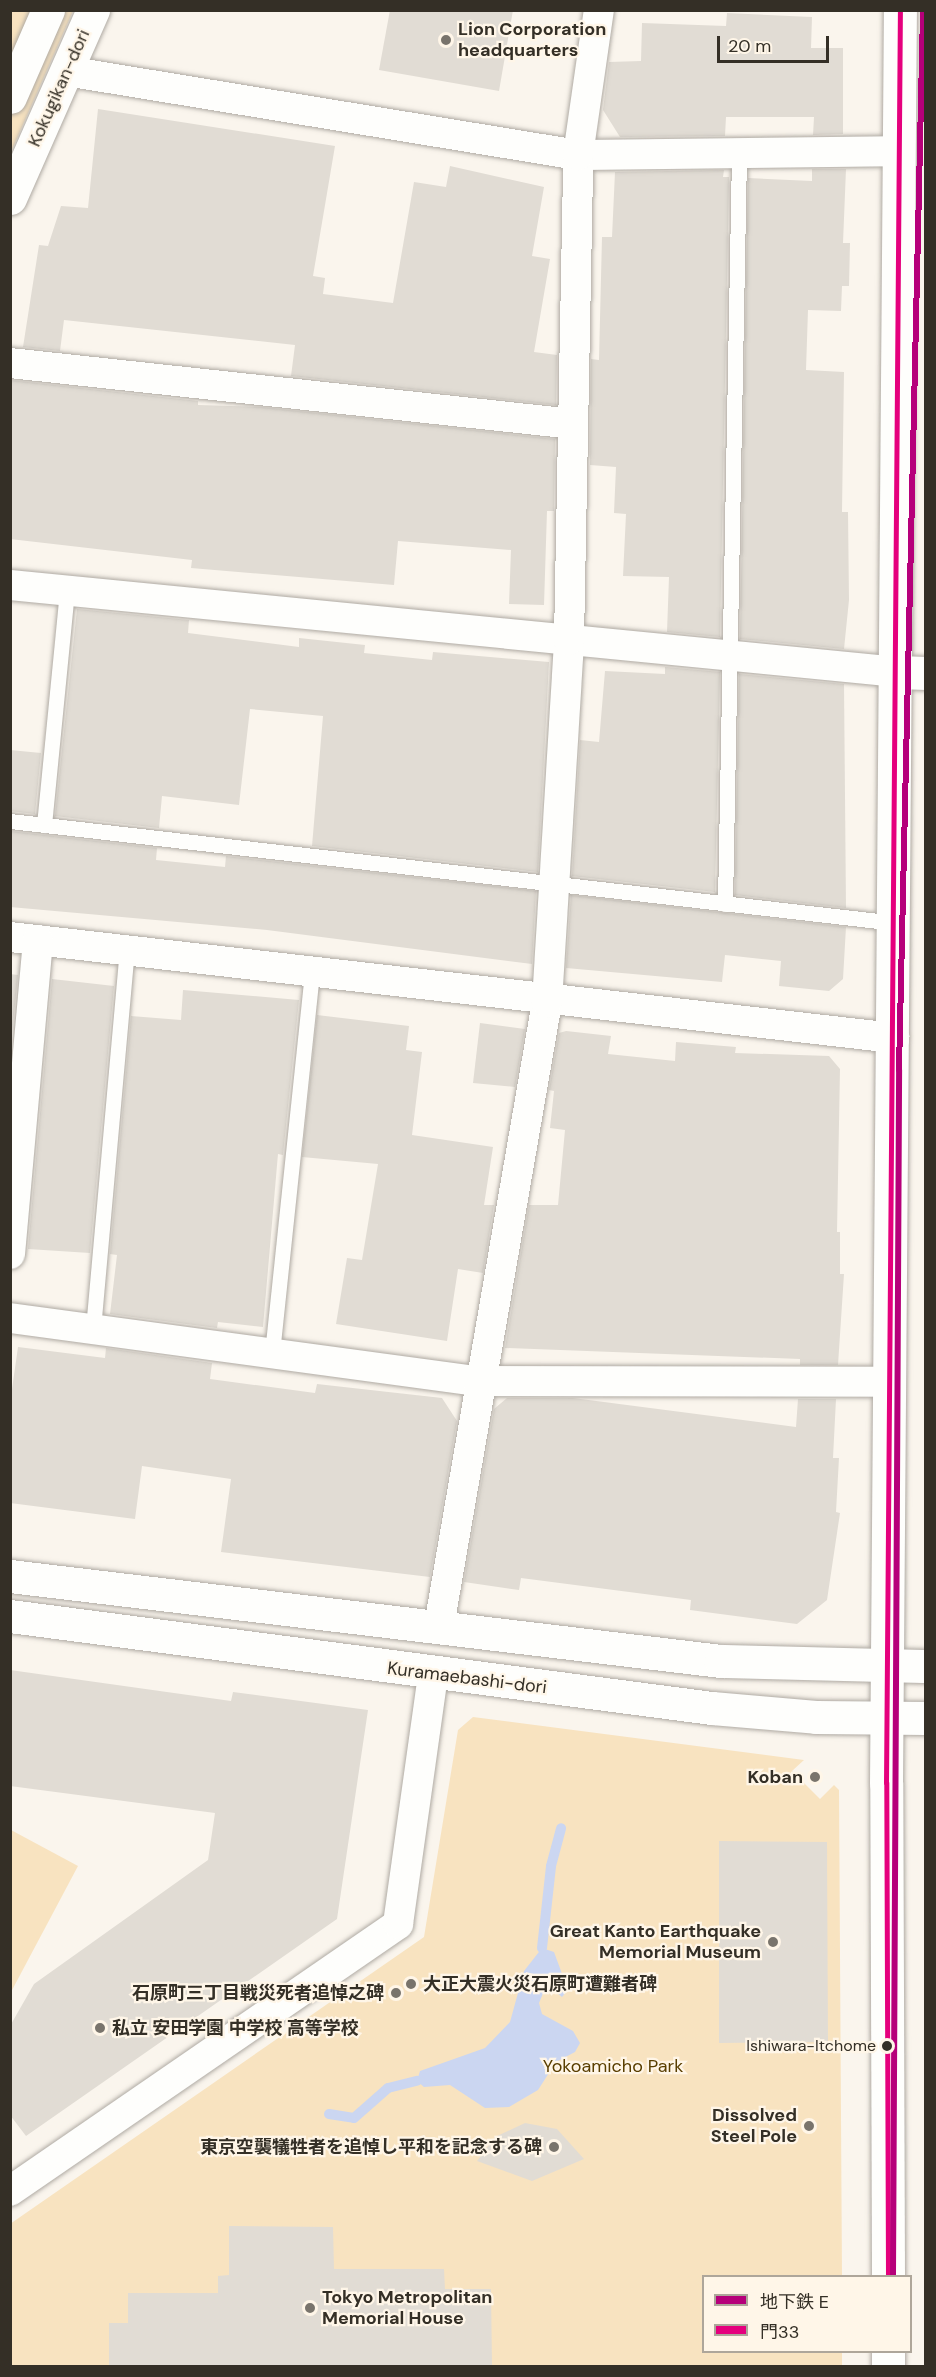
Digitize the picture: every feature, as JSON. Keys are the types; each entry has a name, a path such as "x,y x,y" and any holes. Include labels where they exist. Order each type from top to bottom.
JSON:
{"main road":[{"path":"10,97 48,10"},
{"name":"Kokugikan-dori","path":"10,198 93,10"},
{"path":"888,2275 886,1719 895,923 912,673 897,151 900,10"},
{"path":"10,1576 721,1661 887,1667 926,1666"},
{"name":"Kuramaebashi-dori","path":"10,1616 433,1674 712,1708 886,1719 926,1718"}],"street":[{"path":"439,1626 478,1381 547,1002 569,640 578,155 599,10"},
{"path":"66,71 578,155 897,151"},
{"path":"10,363 573,424"},
{"path":"10,585 912,673"},
{"path":"10,1254 24,939 547,1002 894,1038"},
{"path":"10,1318 478,1381 890,1383"},
{"path":"10,2191 398,1924 433,1674"}],"lane":[{"path":"725,904 732,656 738,153"},
{"path":"44,825 67,590"},
{"path":"10,821 895,923"},
{"path":"93,1329 127,951"},
{"path":"272,1353 312,973"}],"green space":[{"path":"11,11 73,11 11,152"},
{"name":"Yokoamicho Park","path":"473,1717 804,1760 792,1771 820,1799 834,1785 839,1790 842,2275 702,2275 702,2353 842,2353 842,2366 11,2366 10,2224 424,1937 458,1730"},
{"path":"11,1830 78,1866 11,1992"}],"water":[{"path":"542,1948 554,1952 568,1990 562,1997 552,1989 544,1991 539,2003 542,2014 573,2031 580,2043 575,2052 556,2062 538,2090 509,2107 485,2108 450,2085 424,2087 417,2081 420,2071 485,2048 510,2022 524,1971"}],"building":[{"name":"Lion Corporation headquarters","path":"390,10 513,10 499,91 379,70"},
{"path":"727,13 812,17 811,48 843,48 843,134 813,135 814,117 726,117 725,136 620,137 603,110 609,62 641,61 642,23 726,26"},
{"path":"98,109 335,146 313,276 325,278 323,294 393,303 414,182 446,187 450,166 544,187 532,256 550,259 534,352 557,355 556,405 291,376 295,345 64,320 60,351 23,347 39,245 48,246 61,206 88,208"},
{"path":"812,169 846,169 843,243 850,243 849,286 842,286 841,311 808,310 806,370 844,372 842,512 848,512 849,600 844,649 740,639 748,178 812,181"},
{"path":"724,170 723,177 729,177 720,637 667,632 669,577 623,576 626,514 614,513 616,467 590,465 591,359 599,360 602,237 612,237 615,172"},
{"path":"10,380 198,401 198,405 261,407 555,439 554,511 547,511 544,605 509,604 511,550 398,541 394,585 191,568 192,560 10,539"},
{"path":"77,609 189,620 188,633 299,647 299,638 365,645 364,653 432,660 433,652 549,662 538,872 312,846 323,716 250,709 239,805 162,796 159,828 55,816"},
{"path":"665,667 720,672 715,892 572,876 580,740 599,742 605,671 665,674"},
{"path":"739,674 844,684 846,908 735,895"},
{"path":"10,750 41,753 35,814 10,811"},
{"path":"10,831 157,848 156,860 225,867 226,856 536,891 532,964 267,930 10,907"},
{"path":"571,895 846,927 843,979 829,991 779,986 781,961 725,955 722,982 566,968"},
{"path":"10,974 18,975 10,1054"},
{"path":"52,979 114,986 90,1253 28,1249"},
{"path":"183,990 299,1000 283,1155 278,1154 263,1327 218,1322 217,1328 110,1314 117,1255 110,1254 131,1016 181,1020"},
{"path":"317,1015 409,1026 406,1050 422,1052 412,1135 493,1147 484,1205 494,1205 483,1273 458,1269 447,1341 336,1324 347,1258 362,1260 378,1164 302,1157"},
{"path":"480,1023 525,1029 515,1087 473,1083"},
{"path":"566,1031 611,1036 608,1054 675,1061 676,1042 736,1047 735,1053 829,1056 840,1069 837,1232 840,1232 840,1274 844,1274 838,1365 800,1365 800,1359 505,1348 529,1205 558,1205 565,1130 550,1128 554,1091 549,1090 559,1033"},
{"path":"18,1347 105,1358 106,1348 212,1363 210,1379 315,1393 317,1384 442,1398 457,1421 430,1577 221,1552 231,1479 142,1466 135,1519 10,1503 10,1403"},
{"path":"507,1398 573,1398 796,1427 798,1399 836,1399 833,1458 839,1458 836,1512 840,1513 827,1600 797,1624 690,1610 691,1600 521,1578 519,1590 464,1582 494,1409"},
{"name":"私立 安田学園 中学校 高等学校","path":"10,1670 231,1701 233,1692 368,1710 337,1919 26,2136 10,2115 10,2026 34,1984 208,1860 215,1813 10,1786"},
{"name":"Great Kanto Earthquake Memorial Museum","path":"719,1841 827,1842 828,2042 719,2043"},
{"name":"東京空襲犠牲者を追悼し平和を記念する碑","path":"525,2123 557,2129 584,2159 532,2181 477,2161 495,2137"},
{"name":"Tokyo Metropolitan Memorial House","path":"229,2226 333,2227 334,2269 444,2269 445,2289 491,2289 492,2367 109,2367 109,2323 128,2323 128,2293 218,2293 218,2276 229,2275"}],"waterway":[{"path":"542,1948 551,1866 561,1828"},
{"path":"329,2114 354,2118 388,2088 417,2081"}],"metro line":[{"name":"E","path":"893,2275 899,1070 923,10"}],"transit line":[{"name":"門33","path":"888,2275 886,1783 900,10"}],"place":[{"name":"Lion Corporation headquarters","path":"446,40"},
{"name":"Koban","path":"815,1777"},
{"name":"Great Kanto Earthquake Memorial Museum","path":"773,1942"},
{"name":"大正大震火災石原町遭難者碑","path":"411,1984"},
{"name":"石原町三丁目戦災死者追悼之碑","path":"396,1993"},
{"name":"私立 安田学園 中学校 高等学校","path":"100,2028"},
{"name":"Ishiwara-Itchome","path":"887,2046"},
{"name":"Dissolved Steel Pole","path":"809,2126"},
{"name":"東京空襲犠牲者を追悼し平和を記念する碑","path":"554,2147"},
{"name":"Tokyo Metropolitan Memorial House","path":"310,2308"}]}
